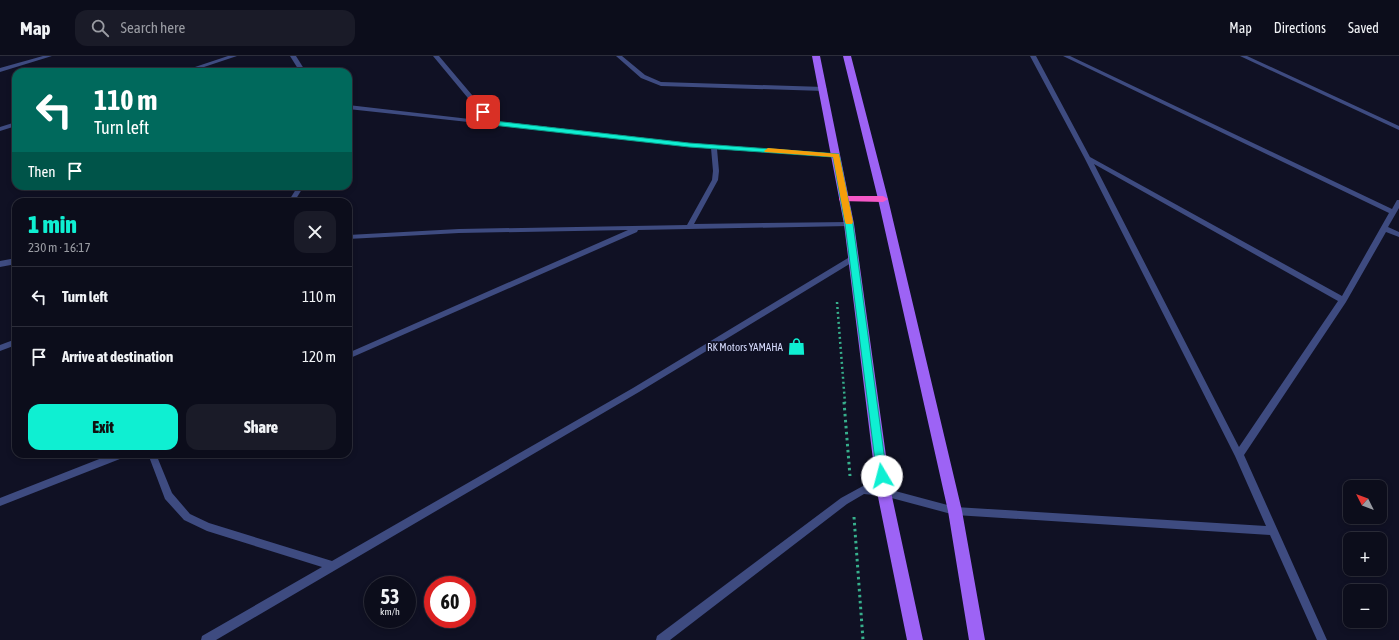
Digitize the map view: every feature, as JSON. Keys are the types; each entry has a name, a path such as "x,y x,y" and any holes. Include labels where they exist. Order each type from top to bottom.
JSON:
{"highway":[{"path":"844,199 883,198"}],"main road":[{"path":"816,56 824,89 849,224 884,492 915,640"},
{"path":"847,56 883,198 955,511 978,640"}],"street":[{"path":"0,70 49,56"},
{"path":"196,68 234,56"},
{"path":"293,56 300,68"},
{"path":"436,56 492,123"},
{"path":"618,56 641,76 650,81 661,84 824,89"},
{"path":"1033,56 1087,157 1239,455 1322,640"},
{"path":"1066,56 1392,212"},
{"path":"1243,56 1399,128"},
{"path":"352,107 714,147 836,155"},
{"path":"0,129 12,125"},
{"path":"689,227 715,180 716,171 714,147"},
{"path":"1087,157 1343,300"},
{"path":"1239,455 1343,300 1399,202"},
{"path":"352,237 459,231 849,224"},
{"path":"352,354 638,228"},
{"path":"1384,228 1399,235"},
{"path":"206,640 636,390 853,258"},
{"path":"0,264 12,262"},
{"path":"0,348 12,344"},
{"path":"0,502 112,458"},
{"path":"154,458 168,496 187,517 207,527 332,566"},
{"path":"661,640 844,501 863,490 884,492 955,511 1273,531"}],"path":[{"path":"837,299 851,482"},
{"path":"853,513 863,640"}],"slow traffic":[{"path":"768,151 836,155 849,222"}],"place":[{"name":"RK Motors YAMAHA","path":"796,347"}],"route":[{"path":"483,112 492,123 689,145 836,155 849,224 882,476"}]}
